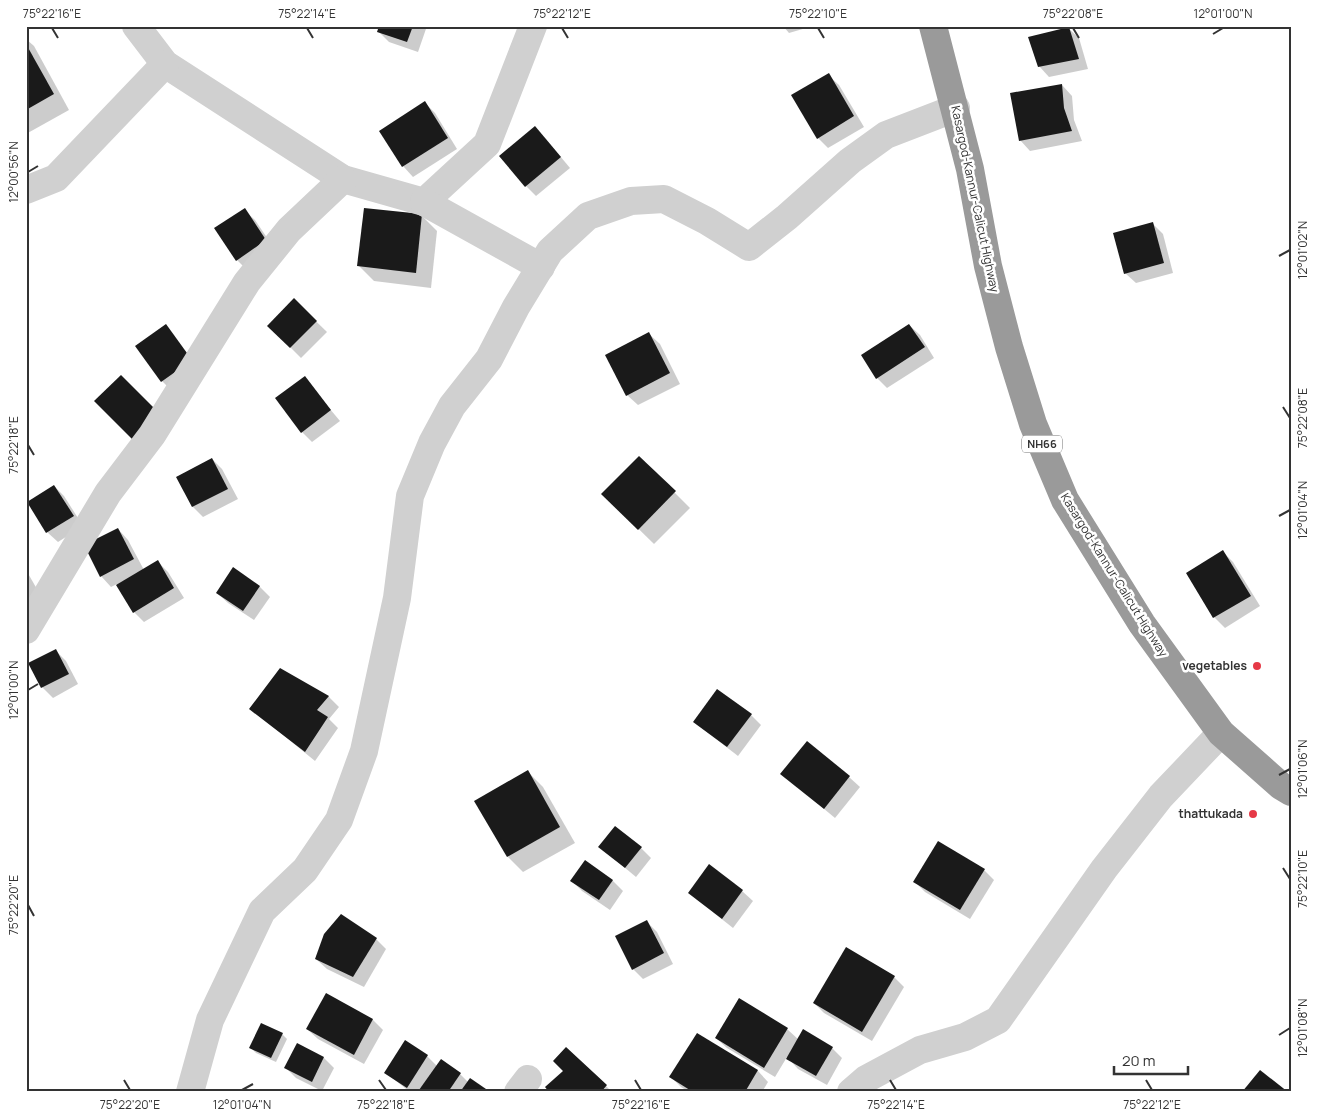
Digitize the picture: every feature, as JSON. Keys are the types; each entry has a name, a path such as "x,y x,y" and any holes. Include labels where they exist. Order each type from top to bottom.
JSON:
{"highway":[{"name":"Kasargod-Kannur-Calicut Highway","path":"933,26 956,108 970,169 988,266 1009,347 1033,424 1061,491 1142,624 1221,733 1281,786 1291,792"}],"street":[{"path":"136,26 165,64 343,179 424,202 541,267"},
{"path":"424,202 487,144 534,26"},
{"path":"26,190 56,178 165,64"},
{"path":"190,1092 210,1020 262,911 305,870 339,820 364,751 397,598 410,496 432,443 452,406 489,359 550,251 588,216 631,201 664,200 707,221 749,246 787,217 850,161 886,135 956,108"},
{"path":"26,630 108,492 152,435 248,282 289,230 343,179"},
{"path":"851,1092 866,1079 920,1050 965,1037 998,1020 1104,869 1161,796 1221,733"}],"building":[{"path":"379,26 413,26 407,42 377,32"},
{"path":"1069,27 1079,59 1038,67 1028,37"},
{"path":"26,44 54,94 26,110"},
{"path":"829,73 854,116 817,139 791,95"},
{"path":"1062,84 1064,108 1072,131 1019,141 1010,93"},
{"path":"425,101 448,138 402,167 379,131"},
{"path":"535,126 561,157 525,187 499,156"},
{"path":"245,208 266,240 236,261 214,228"},
{"path":"364,208 422,214 416,273 357,266"},
{"path":"1153,222 1164,263 1124,274 1113,233"},
{"path":"294,298 317,321 290,348 267,326"},
{"path":"166,324 192,360 161,382 135,346"},
{"path":"909,324 925,347 876,379 861,355"},
{"path":"649,332 670,373 626,396 605,355"},
{"path":"121,375 159,413 133,440 94,401"},
{"path":"305,376 331,410 301,433 275,398"},
{"path":"639,456 676,491 638,530 601,494"},
{"path":"212,458 228,489 192,507 176,477"},
{"path":"54,485 74,516 46,533 27,502"},
{"path":"118,528 134,559 100,577 84,545"},
{"path":"1223,550 1251,596 1213,618 1186,573"},
{"path":"158,560 174,588 133,613 116,585"},
{"path":"233,567 260,586 243,611 216,593"},
{"path":"56,649 69,674 41,688 28,663"},
{"path":"280,668 329,696 317,710 328,717 305,752 249,709"},
{"path":"717,689 752,714 727,747 693,722"},
{"path":"807,741 850,776 824,809 780,774"},
{"path":"528,770 560,827 507,857 474,801"},
{"path":"615,826 642,847 625,868 598,847"},
{"path":"938,841 985,869 960,910 913,882"},
{"path":"585,860 613,880 599,900 570,881"},
{"path":"709,864 743,890 722,919 688,893"},
{"path":"341,914 377,938 353,977 315,959 324,934"},
{"path":"647,920 664,953 632,970 615,936"},
{"path":"846,947 895,976 862,1032 813,1003"},
{"path":"326,993 373,1019 354,1055 306,1029"},
{"path":"739,998 788,1028 764,1068 715,1038"},
{"path":"261,1023 283,1033 271,1058 249,1048"},
{"path":"803,1029 833,1047 816,1076 786,1059"},
{"path":"697,1033 758,1070 745,1092 693,1092 669,1077"},
{"path":"405,1040 428,1055 407,1088 384,1073"},
{"path":"297,1043 324,1057 312,1082 284,1068"},
{"path":"566,1047 607,1085 601,1092 549,1092 545,1087 563,1071 553,1061"},
{"path":"441,1059 461,1073 448,1092 422,1092 419,1090"},
{"path":"1260,1070 1288,1092 1242,1092"},
{"path":"470,1078 486,1089 485,1092 460,1092"}],"place":[{"name":"vegetables","path":"1257,666"},
{"name":"thattukada","path":"1253,814"}]}
